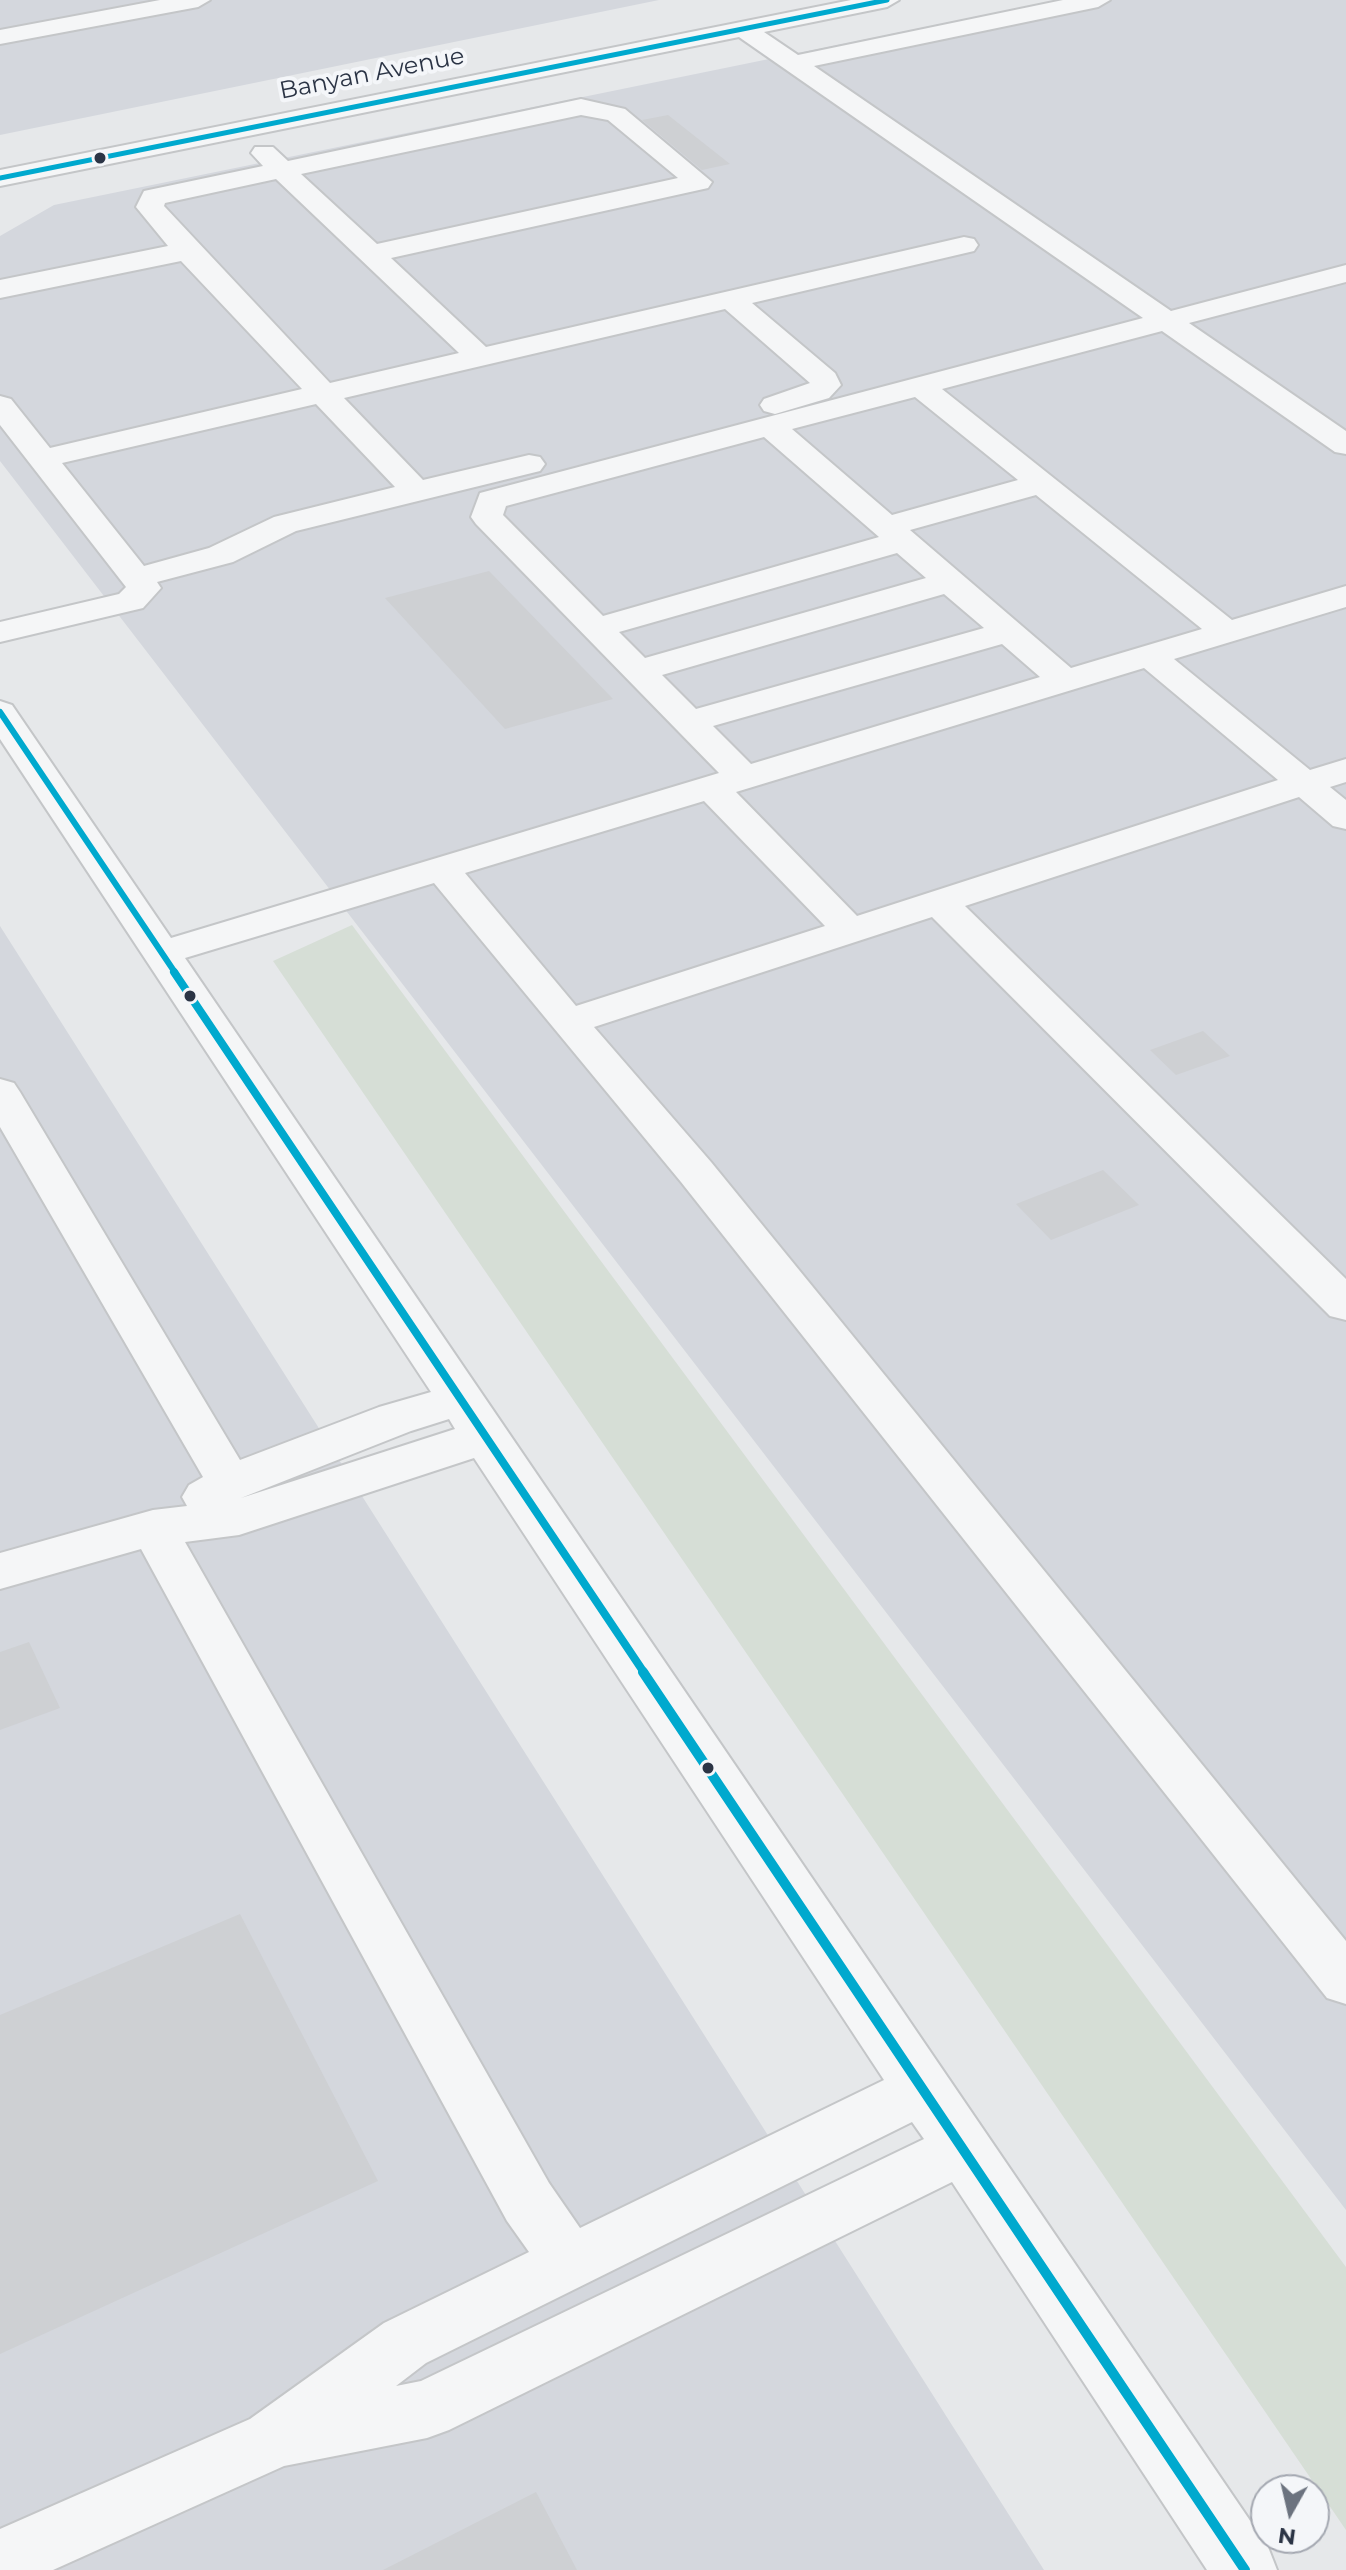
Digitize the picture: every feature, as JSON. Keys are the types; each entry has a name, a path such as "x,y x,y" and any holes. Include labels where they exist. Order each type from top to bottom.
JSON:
{"street":[{"path":"81,0 100,18"},
{"path":"0,37 198,0"},
{"name":"Banyan Avenue","path":"0,178 887,0"},
{"path":"794,63 1098,0"},
{"path":"744,29 1346,445"},
{"path":"371,254 699,182 616,114 593,107 567,109 279,168 154,197 150,207 187,251 416,491"},
{"path":"239,130 480,357"},
{"path":"41,459 964,245"},
{"path":"0,289 187,251"},
{"path":"850,930 728,783 689,722 487,517 491,500 1346,273"},
{"path":"139,577 221,555 285,524 803,399 826,385 824,379 730,299"},
{"path":"921,387 1227,632"},
{"path":"0,405 139,577 144,588 131,601 0,632"},
{"path":"770,426 1065,681"},
{"path":"586,618 766,580 1041,484"},
{"path":"639,671 949,582"},
{"path":"162,953 1346,596"},
{"path":"689,722 1007,632"},
{"path":"1150,656 1346,818"},
{"path":"0,712 1245,2570"},
{"path":"568,1022 1346,770"},
{"path":"443,870 696,1172 1346,1981"},
{"path":"939,902 1346,1305"},
{"path":"0,1092 230,1483"},
{"path":"153,1528 230,1483 395,1419 473,1418"},
{"path":"0,1571 153,1528 239,1517 473,1418"},
{"path":"153,1528 520,2188 570,2262"},
{"path":"0,2561 272,2440 405,2343 922,2089"},
{"path":"272,2440 427,2409 962,2149"}],"shaded area":[{"path":"0,0 659,0 0,135"},
{"path":"1058,0 1346,0 1346,2210 0,461 0,236 54,205"},
{"path":"352,925 1346,2267 1346,2530 1330,2507 1330,2474 1308,2474 273,961"},
{"path":"0,926 1044,2570 0,2570"}],"building":[{"path":"668,115 730,164 702,170 642,120"},
{"path":"489,571 613,699 505,729 385,598"},
{"path":"1203,1031 1230,1056 1176,1075 1150,1050"},
{"path":"1103,1170 1139,1205 1051,1240 1016,1204"},
{"path":"29,1642 60,1708 0,1730 0,1652"},
{"path":"240,1914 378,2181 0,2354 0,2015"},
{"path":"536,2492 577,2570 383,2570"}],"transit line":[{"path":"0,178 887,0"},
{"path":"0,712 1245,2570"}]}
